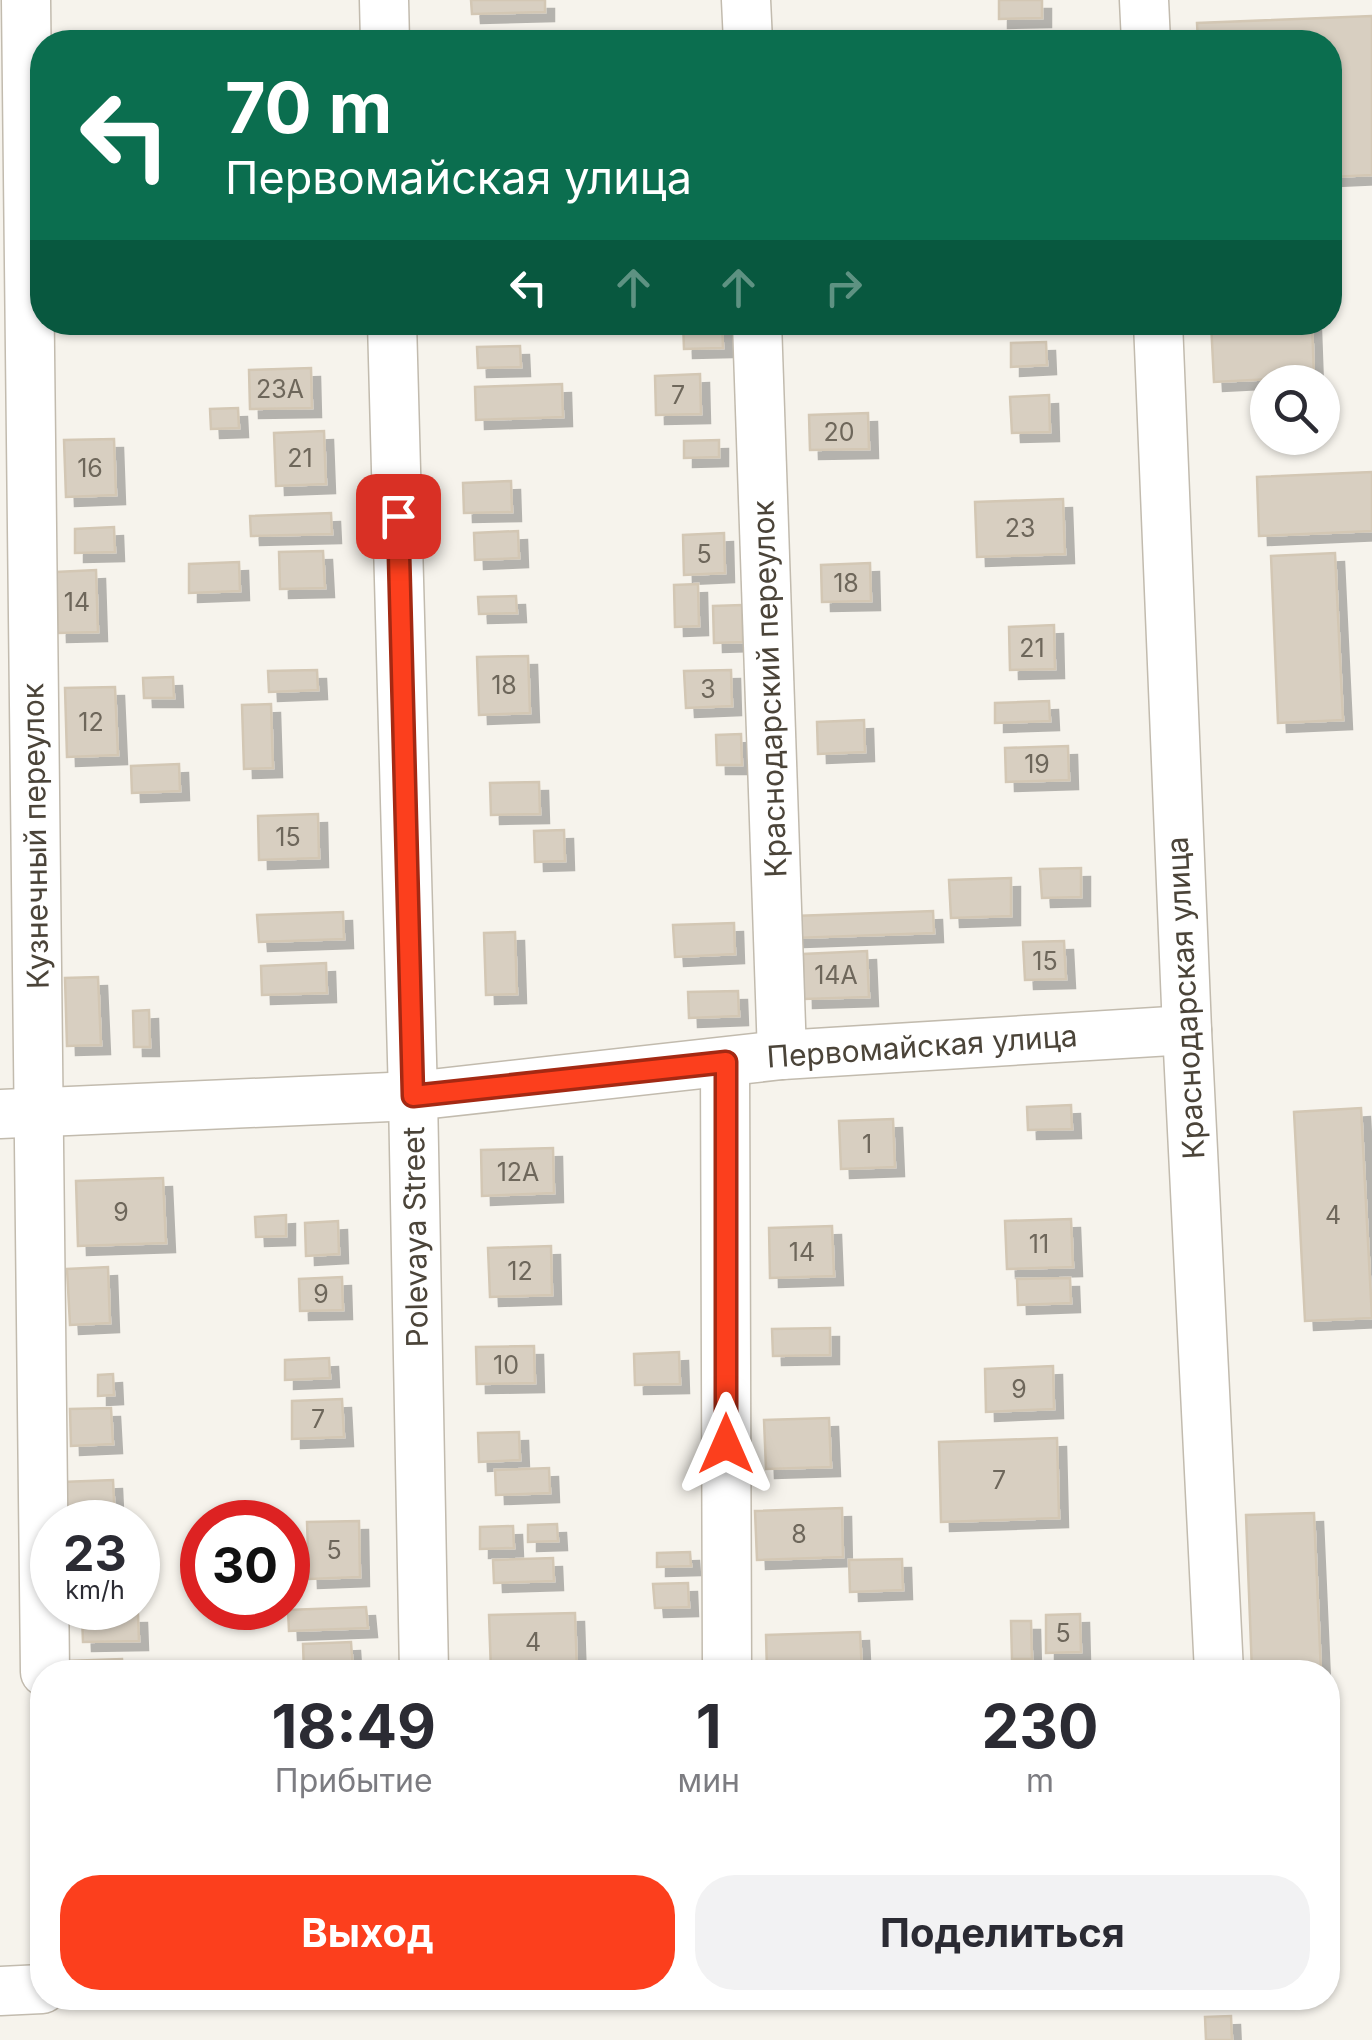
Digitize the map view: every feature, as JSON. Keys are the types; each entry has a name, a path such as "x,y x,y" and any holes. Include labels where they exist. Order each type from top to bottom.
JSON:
{"street":[{"name":"Кузнечный переулок","path":"26,0 19,1114 44,1660"},
{"path":"384,0 385,30"},
{"path":"746,0 747,30"},
{"path":"1144,0 1145,30"},
{"name":"Polevaya Street","path":"392,335 424,1660"},
{"name":"Краснодарский переулок","path":"757,335 782,1055"},
{"name":"Краснодарская улица","path":"1159,335 1217,1660"},
{"name":"Первомайская улица","path":"19,1114 413,1096 782,1055 1187,1030"},
{"path":"726,1062 727,1660"},
{"path":"0,1990 30,1989"}],"building":[{"path":"471,0 545,0 545,12 472,14"},
{"path":"999,0 1042,0 1042,18 999,19"},
{"path":"1372,16 1372,175 1342,176 1342,30 1197,30 1197,23"},
{"path":"683,335 722,335 723,348 684,349"},
{"path":"1212,335 1312,335 1314,365 1250,365 1250,380 1214,382"},
{"path":"1046,342 1047,365 1011,367 1011,343"},
{"path":"520,346 521,367 478,368 477,347"},
{"path":"311,368 312,408 250,409 249,370"},
{"path":"700,374 701,414 656,415 655,376"},
{"path":"562,384 563,417 476,420 475,387"},
{"path":"1049,395 1050,432 1012,433 1010,397"},
{"path":"238,408 239,428 211,429 210,409"},
{"path":"868,413 869,449 810,450 809,415"},
{"path":"324,431 326,484 276,486 274,433"},
{"path":"114,439 116,495 66,497 64,440"},
{"path":"719,440 719,457 684,458 684,441"},
{"path":"1372,472 1372,531 1259,536 1257,477"},
{"path":"511,481 512,512 464,513 463,483"},
{"path":"1063,499 1065,554 977,557 975,502"},
{"path":"331,513 332,534 251,536 250,516"},
{"path":"114,527 115,552 75,553 75,529"},
{"path":"518,531 519,558 475,560 474,533"},
{"path":"724,533 725,573 684,575 683,535"},
{"path":"323,551 325,588 280,589 279,552"},
{"path":"1335,553 1343,720 1278,723 1271,556"},
{"path":"239,562 240,591 189,593 189,564"},
{"path":"870,563 871,601 822,602 821,565"},
{"path":"96,570 98,632 58,633 56,572"},
{"path":"698,584 699,626 675,627 674,585"},
{"path":"516,596 517,613 479,614 478,597"},
{"path":"742,605 743,642 714,643 713,606"},
{"path":"1054,625 1055,669 1010,670 1009,627"},
{"path":"528,656 530,713 479,715 477,657"},
{"path":"317,670 318,690 269,692 268,671"},
{"path":"731,670 732,706 686,708 684,671"},
{"path":"173,677 174,698 144,698 143,678"},
{"path":"115,687 118,755 67,757 65,688"},
{"path":"1049,701 1050,721 995,723 995,703"},
{"path":"271,704 273,768 244,769 242,705"},
{"path":"864,720 865,752 818,754 817,722"},
{"path":"741,734 742,765 717,765 716,735"},
{"path":"1068,746 1069,780 1006,782 1005,748"},
{"path":"179,764 180,791 132,793 131,766"},
{"path":"539,782 540,814 491,815 490,783"},
{"path":"318,814 319,858 259,860 258,816"},
{"path":"564,830 565,861 535,862 534,831"},
{"path":"1081,868 1081,897 1042,898 1040,869"},
{"path":"1011,878 1011,916 951,918 949,880"},
{"path":"933,911 934,933 795,938 794,916"},
{"path":"343,912 344,939 259,942 257,915"},
{"path":"734,923 735,954 675,957 673,925"},
{"path":"515,932 517,994 486,995 484,933"},
{"path":"1064,941 1066,979 1025,980 1023,942"},
{"path":"867,951 869,997 804,999 803,954"},
{"path":"326,963 327,993 262,995 261,966"},
{"path":"98,977 101,1045 67,1046 65,978"},
{"path":"738,991 739,1016 689,1018 688,992"},
{"path":"149,1010 150,1047 134,1047 133,1011"},
{"path":"1071,1105 1072,1129 1028,1130 1027,1107"},
{"path":"1361,1108 1372,1318 1305,1321 1294,1112"},
{"path":"893,1119 895,1167 841,1169 839,1121"},
{"path":"553,1148 554,1193 482,1196 481,1150"},
{"path":"163,1178 166,1243 78,1246 76,1181"},
{"path":"286,1215 286,1236 256,1237 255,1217"},
{"path":"1071,1219 1073,1267 1007,1269 1005,1221"},
{"path":"338,1221 339,1254 306,1256 305,1223"},
{"path":"832,1226 834,1276 770,1278 769,1228"},
{"path":"551,1246 552,1295 490,1297 488,1248"},
{"path":"108,1267 110,1323 70,1325 67,1269"},
{"path":"342,1277 343,1310 300,1311 299,1279"},
{"path":"1070,1278 1071,1303 1018,1305 1017,1279"},
{"path":"830,1328 830,1355 773,1356 772,1329"},
{"path":"534,1346 535,1383 477,1384 476,1347"},
{"path":"679,1352 680,1384 635,1385 634,1354"},
{"path":"329,1358 330,1378 285,1380 285,1360"},
{"path":"1053,1366 1054,1409 986,1412 985,1369"},
{"path":"113,1374 114,1395 98,1396 98,1375"},
{"path":"342,1399 344,1437 292,1439 292,1401"},
{"path":"111,1408 113,1444 71,1446 70,1409"},
{"path":"829,1418 831,1467 766,1469 764,1420"},
{"path":"519,1432 520,1460 479,1462 478,1433"},
{"path":"1057,1438 1059,1518 941,1522 939,1442"},
{"path":"549,1468 550,1493 496,1495 495,1470"},
{"path":"113,1480 114,1500 62,1500 62,1482"},
{"path":"842,1508 843,1557 757,1560 755,1511"},
{"path":"1314,1513 1320,1660 1252,1660 1246,1515"},
{"path":"359,1521 360,1577 310,1579 310,1522"},
{"path":"557,1524 558,1541 528,1542 528,1525"},
{"path":"513,1526 514,1548 480,1549 480,1527"},
{"path":"690,1552 691,1566 657,1567 657,1553"},
{"path":"553,1558 554,1581 494,1583 493,1560"},
{"path":"902,1559 903,1590 850,1592 849,1560"},
{"path":"688,1583 689,1607 655,1608 653,1584"},
{"path":"366,1607 368,1628 289,1631 310,1630 310,1609"},
{"path":"575,1613 577,1660 491,1660 489,1615"},
{"path":"1080,1614 1081,1652 1046,1653 1046,1615"},
{"path":"1011,1621 1031,1621 1032,1659 1012,1659"},
{"path":"83,1630 139,1630 139,1641 83,1642"},
{"path":"860,1632 861,1660 767,1660 766,1635"},
{"path":"351,1642 352,1660 304,1660 303,1644"},
{"path":"1231,2016 1232,2040 1206,2040 1205,2017"}],"route":[{"path":"398,516 413,1096 726,1062 726,1444"}]}
